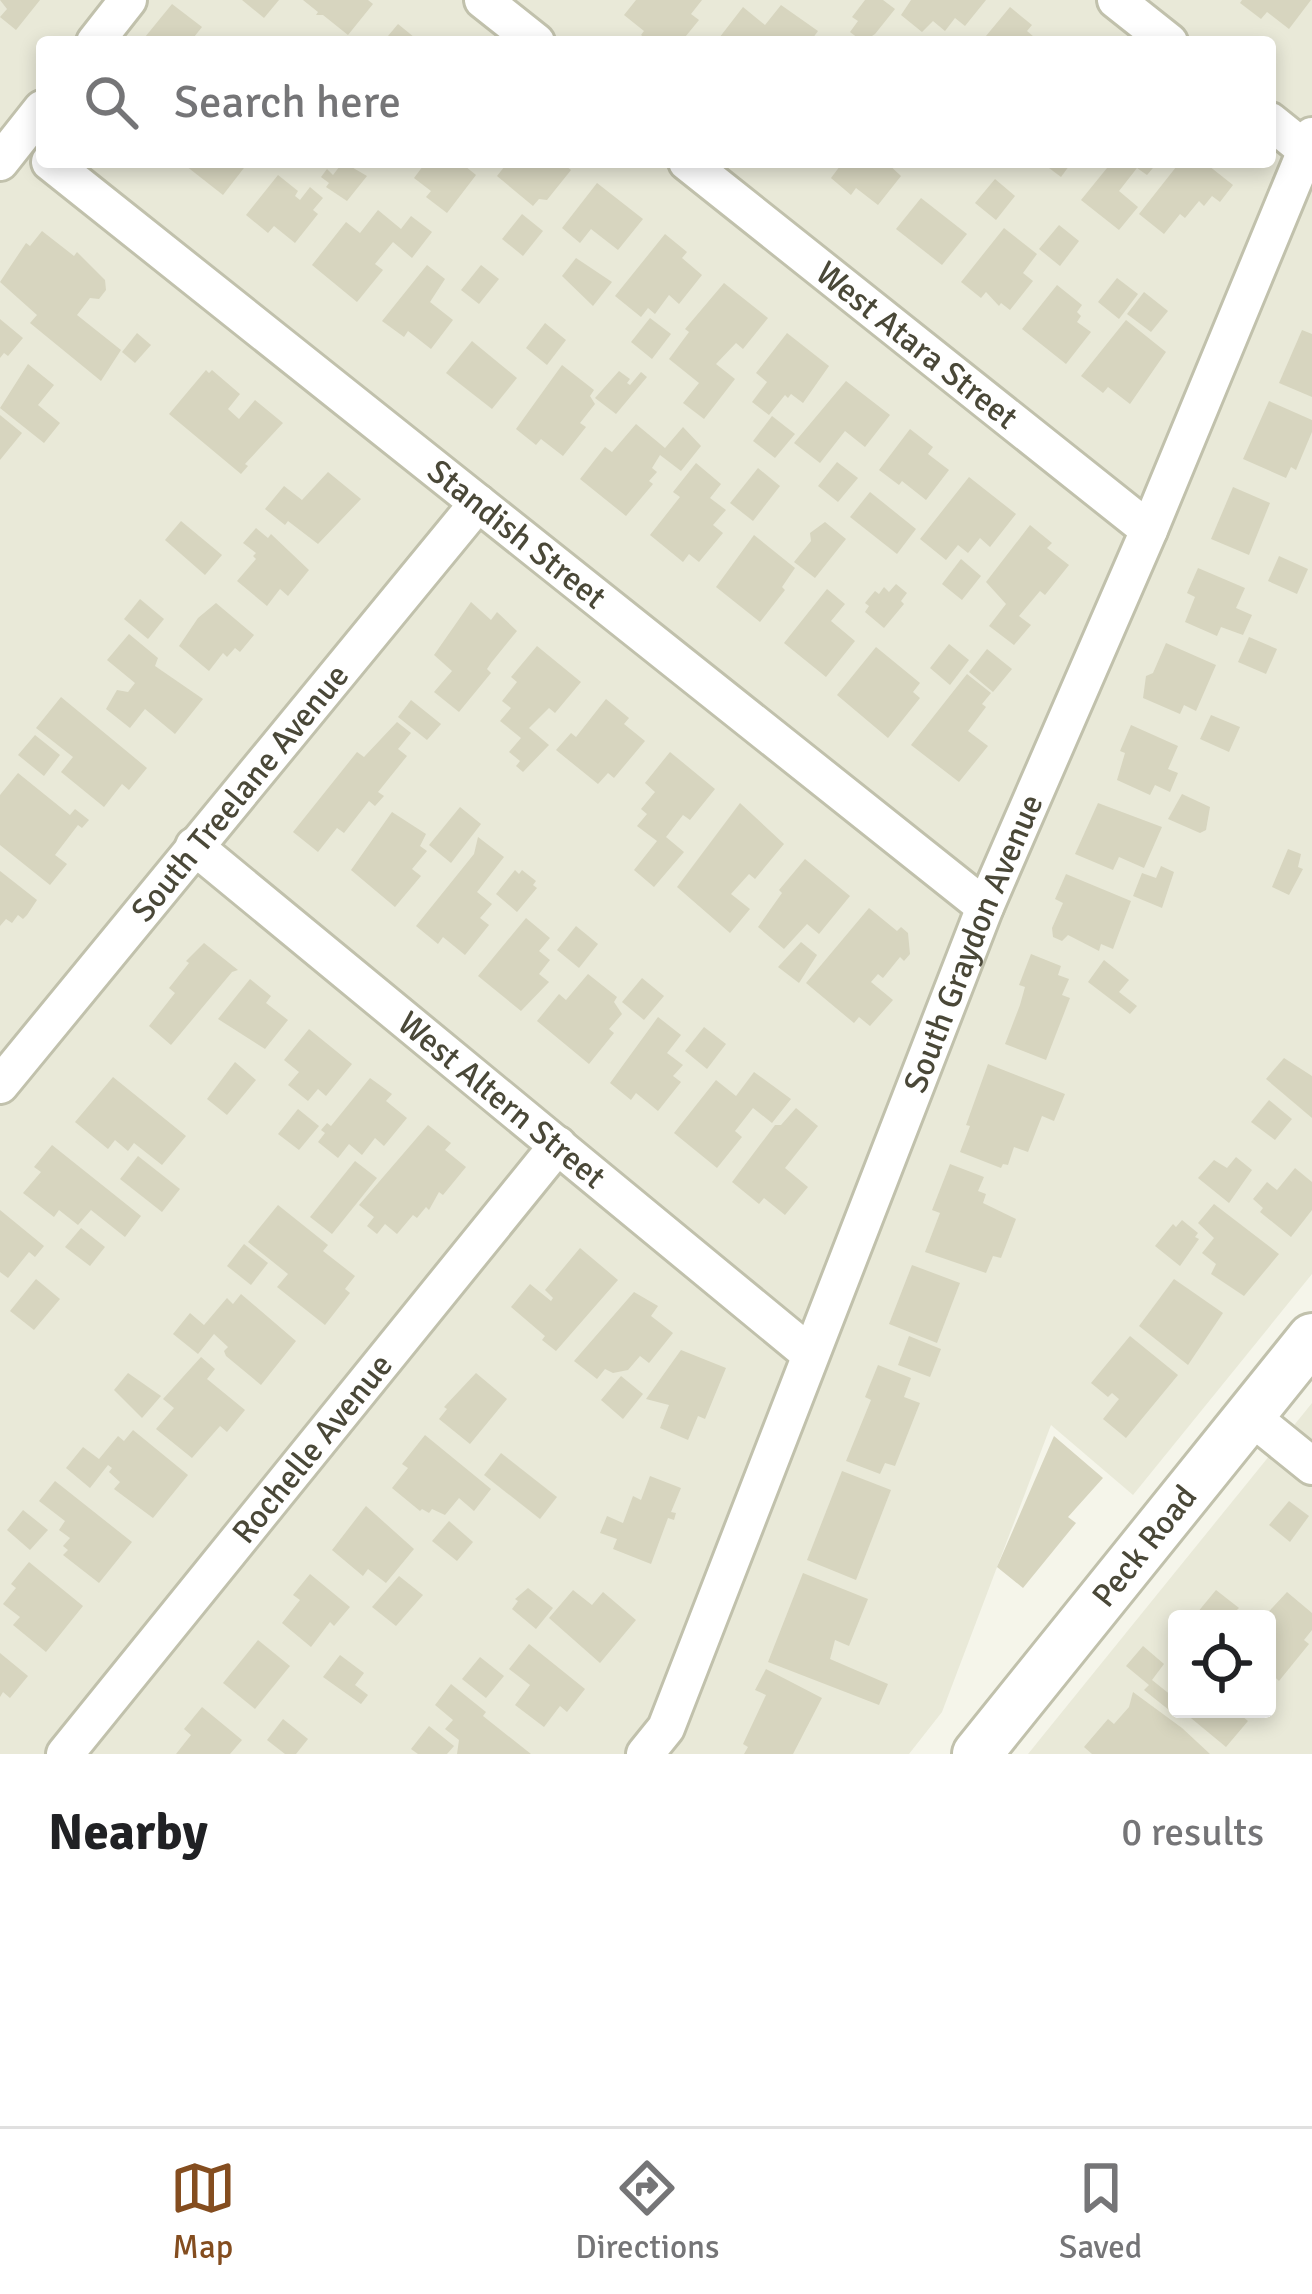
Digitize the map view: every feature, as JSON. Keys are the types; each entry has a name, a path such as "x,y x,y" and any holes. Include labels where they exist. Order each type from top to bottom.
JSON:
{"street":[{"path":"100,36 128,0"},
{"path":"483,0 528,36"},
{"path":"1116,0 1161,36"},
{"path":"1276,124 1309,143"},
{"name":"South Graydon Avenue","path":"645,1754 666,1728 985,907 1149,530 1309,143"},
{"name":"Standish Street","path":"58,168 985,907"},
{"name":"West Atara Street","path":"695,168 1149,530"},
{"name":"South Treelane Avenue","path":"0,1084 478,503"},
{"name":"West Altern Street","path":"194,846 810,1354"},
{"name":"Rochelle Avenue","path":"65,1754 558,1145"},
{"name":"Peck Road","path":"977,1754 1312,1338"},
{"path":"1250,1415 1312,1466"}],"shaded area":[{"path":"0,0 1312,0 1312,1274 1133,1495 1051,1425 942,1712 909,1754 0,1754"},
{"path":"1312,1403 1312,1754 1028,1754"}],"building":[{"path":"0,0 40,0 16,30 0,17 7,9"},
{"path":"242,0 279,0 264,18"},
{"path":"303,0 368,0 373,4 348,35 323,15 316,15"},
{"path":"636,0 702,0 691,14 699,20 686,36 642,36 644,31 624,15"},
{"path":"865,0 883,0 895,9 872,36 850,32 858,21 852,17"},
{"path":"911,0 986,0 965,26 955,18 945,31 933,21 922,32 901,15"},
{"path":"1242,0 1311,0 1289,29 1267,12 1261,19"},
{"path":"172,4 202,27 195,36 146,36"},
{"path":"781,5 818,31 814,36 721,36 743,7 765,25"},
{"path":"1010,7 1032,25 1027,31 1033,36 986,36"},
{"path":"398,24 413,36 388,36"},
{"path":"189,168 244,168 223,195"},
{"path":"338,168 353,168 367,176 347,201 326,187 329,183 321,177 327,169 333,175"},
{"path":"422,168 467,168 476,175 447,213 426,197 431,191 414,178"},
{"path":"503,168 571,170 547,200 539,199 533,206 497,176"},
{"path":"838,168 892,168 901,176 878,205 856,188 851,195 831,178"},
{"path":"1107,168 1137,168 1119,191 1138,207 1119,230 1081,200"},
{"path":"1175,168 1212,168 1233,185 1220,202 1212,196 1204,206 1199,201 1185,218 1180,214 1164,234 1139,214"},
{"path":"278,175 298,191 295,196 300,200 310,187 323,198 313,210 318,214 295,243 274,226 268,233 246,215"},
{"path":"995,179 1015,196 996,220 975,203"},
{"path":"597,183 643,219 618,250 591,229 580,243 562,228"},
{"path":"921,198 967,234 942,265 896,229"},
{"path":"378,210 401,229 411,216 432,232 412,258 393,242 375,264 383,270 357,302 312,265 346,222 360,233"},
{"path":"522,214 543,231 523,256 502,239"},
{"path":"1059,225 1079,241 1060,266 1039,249"},
{"path":"1004,228 1037,254 1023,273 1033,281 1010,310 986,292 981,298 961,282"},
{"path":"42,231 74,256 77,252 105,280 106,290 99,299 90,298 77,315 121,350 101,381 30,323 37,315 0,282 26,243 30,246"},
{"path":"665,234 687,252 682,258 702,275 679,304 669,295 655,314 648,308 641,317 615,296"},
{"path":"576,258 612,282 593,306 562,276"},
{"path":"427,265 445,279 430,302 453,320 431,349 408,331 404,337 382,321"},
{"path":"481,265 499,279 479,304 461,290"},
{"path":"1117,278 1138,294 1119,319 1098,302"},
{"path":"724,283 768,318 743,349 736,343 716,364 735,379 704,419 683,403 699,383 669,359 689,332 685,329"},
{"path":"1057,285 1082,305 1077,322 1091,332 1066,364 1022,329"},
{"path":"1144,292 1168,311 1151,332 1127,314"},
{"path":"650,318 671,334 652,359 631,342"},
{"path":"0,319 23,338 8,356 4,353 0,358"},
{"path":"1126,320 1166,352 1130,404 1108,387 1103,393 1081,376"},
{"path":"545,323 566,340 547,365 526,348"},
{"path":"1302,330 1312,334 1312,397 1279,383"},
{"path":"137,333 151,345 135,363 122,352"},
{"path":"787,333 829,366 803,403 785,395 769,415 752,402 767,382 756,373"},
{"path":"472,341 517,378 492,409 446,373"},
{"path":"28,364 54,385 38,405 60,423 44,443 0,408"},
{"path":"562,365 594,390 590,396 595,404 580,423 586,427 563,456 541,439 536,445 516,429"},
{"path":"206,370 240,394 228,409 239,419 255,400 283,423 241,474 169,414"},
{"path":"619,371 630,379 630,385 641,372 647,377 616,414 595,398"},
{"path":"846,381 890,415 865,447 845,431 820,463 794,443"},
{"path":"1269,401 1312,420 1312,432 1296,470 1291,467 1286,478 1243,459"},
{"path":"0,415 22,433 0,460"},
{"path":"772,416 795,434 775,458 753,441"},
{"path":"636,424 665,448 683,427 701,446 681,471 660,455 652,468 657,472 649,481 653,484 626,516 580,479 605,447 612,452"},
{"path":"910,429 933,447 928,454 949,470 926,500 879,470"},
{"path":"837,462 858,478 838,502 818,486"},
{"path":"696,463 721,484 710,498 726,510 713,525 723,533 699,562 689,554 683,562 650,535 680,497 673,492"},
{"path":"758,468 780,486 753,521 730,503"},
{"path":"328,472 361,499 318,544 265,509 284,486 302,500"},
{"path":"969,477 1016,514 990,547 980,538 968,553 958,545 946,560 920,539"},
{"path":"1233,487 1270,503 1249,555 1211,539"},
{"path":"870,492 916,529 897,554 850,517"},
{"path":"181,521 222,555 205,575 165,540"},
{"path":"825,522 846,539 815,578 794,562 811,541 810,533"},
{"path":"1030,525 1052,543 1047,548 1069,565 1045,595 1040,591 1019,616 1031,625 1014,645 989,626 1006,604 986,582"},
{"path":"256,528 268,538 271,534 309,570 288,596 280,589 267,606 237,581 256,559 256,553 243,543"},
{"path":"754,535 795,568 760,622 716,587"},
{"path":"1279,556 1308,569 1297,594 1268,581"},
{"path":"961,559 981,576 962,600 942,584"},
{"path":"1198,568 1245,588 1236,608 1252,615 1243,635 1221,627 1217,636 1185,622 1195,597 1187,593"},
{"path":"896,584 907,593 901,601 904,604 884,628 865,612 869,606 865,603 875,591 879,594 884,587 889,592"},
{"path":"827,589 845,604 831,621 855,641 826,677 784,643"},
{"path":"140,599 164,619 148,639 124,619"},
{"path":"471,602 491,620 497,612 517,631 459,712 434,692 452,671 434,655"},
{"path":"216,603 254,635 240,652 235,648 227,657 223,653 209,671 179,646 198,618"},
{"path":"129,634 158,658 155,666 203,699 175,734 145,709 130,728 106,709 117,690 128,692 135,683 107,660"},
{"path":"1249,637 1277,649 1266,674 1238,662"},
{"path":"1166,643 1216,665 1196,711 1184,705 1180,714 1143,698 1146,676 1153,673"},
{"path":"949,644 969,660 950,685 930,668"},
{"path":"537,646 581,682 555,713 549,708 529,728 549,745 523,772 516,766 520,761 509,752 521,738 500,721 511,708 502,701 517,682 511,677"},
{"path":"876,647 920,683 913,692 920,698 888,738 837,695"},
{"path":"987,649 1012,669 993,692 969,672"},
{"path":"967,674 991,693 968,731 988,746 959,782 911,745"},
{"path":"61,697 147,768 129,790 122,784 104,807 61,772 73,757 36,728"},
{"path":"606,699 629,718 624,724 645,741 614,778 608,773 598,784 556,750 571,733 576,737"},
{"path":"411,700 441,724 427,740 398,717"},
{"path":"1211,715 1240,727 1229,752 1200,739"},
{"path":"397,722 411,733 398,749 407,756 378,792 384,796 375,806 369,801 344,833 337,828 318,852 293,832 357,752 364,757"},
{"path":"1131,725 1178,746 1168,769 1178,773 1170,792 1155,785 1150,795 1117,780 1125,753 1120,751"},
{"path":"35,735 60,755 44,776 18,755"},
{"path":"670,752 715,789 690,820 683,815 666,837 684,852 654,887 634,870 657,841 637,826 647,814 641,809 655,792 645,783"},
{"path":"18,773 70,815 75,809 89,820 82,828 78,825 55,855 67,864 50,885 0,845 0,795"},
{"path":"1182,794 1210,807 1206,830 1200,833 1168,819"},
{"path":"740,803 784,844 755,879 749,874 731,894 750,909 730,933 677,887"},
{"path":"1098,803 1162,827 1144,868 1119,857 1113,870 1075,854"},
{"path":"460,807 481,824 451,863 429,845"},
{"path":"392,812 426,834 420,846 427,851 412,869 421,876 395,907 351,870"},
{"path":"478,837 504,857 477,892 492,904 480,918 489,925 465,955 443,937 438,944 416,926 474,854"},
{"path":"1288,849 1301,854 1298,867 1303,869 1289,895 1272,887"},
{"path":"805,859 850,896 819,934 807,924 784,949 758,927 782,893 779,890"},
{"path":"1161,866 1174,872 1162,908 1133,896 1142,873 1156,878"},
{"path":"515,870 536,881 537,888 517,912 496,894"},
{"path":"0,871 37,900 23,919 18,915 12,923 6,919 0,926"},
{"path":"1066,874 1131,901 1113,949 1101,944 1099,951 1068,935 1062,941 1053,937 1063,903 1055,899"},
{"path":"869,908 897,931 901,927 908,933 910,954 904,961 900,957 883,978 878,974 871,982 893,1000 870,1026 859,1017 854,1023 806,983"},
{"path":"526,918 550,938 539,951 550,960 539,974 549,982 521,1011 478,976"},
{"path":"576,926 598,944 579,968 557,950"},
{"path":"801,942 817,955 799,983 778,967"},
{"path":"204,943 238,970 171,1045 149,1026 175,993 169,988 189,963 186,961"},
{"path":"1031,954 1061,966 1058,975 1069,979 1062,995 1070,998 1046,1060 1005,1044"},
{"path":"1104,960 1129,980 1119,992 1137,1006 1130,1014 1088,982"},
{"path":"588,974 617,997 614,1002 622,1014 609,1029 614,1033 589,1064 537,1021 559,994 566,1000"},
{"path":"642,978 664,996 644,1020 622,1002"},
{"path":"250,979 271,996 266,1003 288,1020 265,1049 218,1019"},
{"path":"658,1017 681,1035 667,1053 683,1065 673,1076 681,1082 658,1111 636,1093 631,1100 610,1083"},
{"path":"704,1027 726,1044 707,1069 685,1051"},
{"path":"309,1029 352,1064 326,1096 318,1089 308,1101 288,1085 299,1072 284,1060"},
{"path":"1284,1058 1312,1076 1312,1118 1266,1079"},
{"path":"235,1062 256,1080 227,1115 207,1099"},
{"path":"988,1064 1065,1094 1054,1121 1042,1116 1028,1152 1014,1147 1008,1165 1001,1168 960,1152"},
{"path":"754,1072 791,1099 772,1123 753,1108 735,1131 742,1137 717,1168 674,1133 716,1080 736,1096"},
{"path":"113,1077 186,1136 162,1165 134,1143 128,1151 115,1140 108,1149 75,1122"},
{"path":"370,1078 392,1094 386,1101 407,1118 384,1146 375,1138 362,1155 349,1144 338,1158 318,1142 325,1133 321,1130 327,1123 331,1126"},
{"path":"1269,1100 1292,1119 1275,1140 1251,1122"},
{"path":"796,1108 818,1126 785,1168 808,1187 785,1215 764,1198 759,1204 732,1182 775,1125 781,1125"},
{"path":"298,1109 319,1126 299,1150 278,1134"},
{"path":"428,1125 451,1143 445,1150 466,1167 443,1195 439,1192 429,1210 426,1207 417,1218 413,1215 397,1234 385,1224 377,1234 367,1226 374,1217 359,1205"},
{"path":"52,1145 141,1216 125,1237 91,1210 78,1225 59,1210 54,1217 23,1193 41,1172 34,1167"},
{"path":"138,1156 180,1189 162,1212 120,1179"},
{"path":"1236,1157 1252,1170 1229,1203 1198,1178 1214,1160 1227,1168"},
{"path":"355,1161 377,1178 332,1234 310,1217"},
{"path":"950,1164 984,1177 978,1191 986,1194 983,1203 1016,1219 1001,1258 993,1256 986,1273 925,1252 940,1213 932,1210"},
{"path":"1295,1168 1312,1182 1312,1210 1291,1237 1260,1212 1263,1208 1253,1199 1267,1182 1277,1190"},
{"path":"1214,1204 1279,1254 1244,1296 1211,1274 1216,1264 1202,1253 1214,1238 1198,1223"},
{"path":"278,1205 328,1245 323,1251 355,1276 345,1289 350,1293 325,1325 277,1287 288,1274 248,1242"},
{"path":"0,1210 44,1246 35,1257 29,1252 8,1278 0,1272"},
{"path":"1182,1220 1199,1239 1180,1266 1155,1246"},
{"path":"81,1228 105,1247 90,1266 65,1247"},
{"path":"244,1244 268,1263 251,1285 227,1266"},
{"path":"580,1248 618,1280 556,1351 511,1307 530,1284 551,1301 545,1290"},
{"path":"912,1265 960,1283 937,1343 889,1324"},
{"path":"36,1279 60,1299 34,1330 10,1311"},
{"path":"1174,1279 1223,1313 1188,1365 1139,1326"},
{"path":"634,1292 658,1306 651,1316 673,1333 649,1363 640,1356 628,1370 613,1373 605,1369 597,1379 574,1361"},
{"path":"241,1294 296,1341 261,1385 226,1356 228,1347 214,1334 198,1354 173,1334 190,1313 204,1325 227,1298 233,1304"},
{"path":"909,1336 941,1349 930,1377 898,1365"},
{"path":"1130,1336 1178,1375 1126,1438 1103,1419 1119,1399 1112,1393 1108,1397 1091,1383"},
{"path":"681,1350 726,1368 705,1419 698,1416 688,1440 660,1428 669,1405 646,1399"},
{"path":"201,1357 215,1369 207,1379 245,1410 227,1432 220,1426 192,1458 156,1429 174,1408 163,1399"},
{"path":"878,1365 911,1378 904,1397 920,1403 895,1466 885,1463 880,1474 846,1461 871,1400 865,1397"},
{"path":"128,1373 161,1396 142,1418 114,1390"},
{"path":"476,1373 507,1399 470,1444 439,1419 444,1407"},
{"path":"621,1376 643,1394 623,1419 601,1400"},
{"path":"133,1430 188,1475 153,1518 114,1489 120,1482 108,1465 90,1488 66,1468 83,1447 99,1459 118,1436 124,1441"},
{"path":"425,1435 491,1489 474,1511 459,1498 445,1515 432,1509 420,1511 392,1488 408,1468 402,1464"},
{"path":"1054,1436 1103,1478 1068,1517 1076,1523 1023,1588 997,1567"},
{"path":"501,1453 557,1497 540,1519 484,1475"},
{"path":"842,1471 891,1490 856,1580 807,1560"},
{"path":"650,1476 681,1488 671,1512 676,1513 674,1520 668,1518 651,1564 613,1549 617,1539 600,1533 607,1516 623,1523 633,1496 641,1500"},
{"path":"55,1481 132,1542 99,1583 63,1555 70,1538 59,1530 65,1521 39,1501"},
{"path":"1289,1501 1309,1516 1290,1542 1269,1525"},
{"path":"366,1506 414,1549 386,1583 368,1569 363,1576 332,1550"},
{"path":"23,1510 48,1530 30,1550 7,1530"},
{"path":"449,1521 473,1542 457,1561 432,1541"},
{"path":"29,1562 83,1606 46,1652 13,1625 20,1617 3,1604 16,1588 11,1584"},
{"path":"803,1573 868,1599 849,1646 835,1640 830,1659 888,1684 879,1705 768,1662"},
{"path":"310,1574 350,1607 334,1626 330,1622 311,1647 282,1623 300,1600 293,1595"},
{"path":"399,1576 423,1595 396,1626 372,1607"},
{"path":"528,1588 553,1608 536,1629 512,1609 515,1599"},
{"path":"573,1590 592,1605 603,1592 636,1620 600,1663 549,1618"},
{"path":"1216,1590 1239,1608 1237,1610 1199,1610"},
{"path":"1287,1592 1312,1613 1312,1630 1304,1640 1309,1644 1279,1681 1276,1610 1270,1610"},
{"path":"258,1640 290,1666 255,1709 223,1683"},
{"path":"529,1644 585,1689 567,1712 560,1706 544,1727 515,1705 530,1685 509,1669"},
{"path":"1143,1646 1164,1664 1152,1680 1168,1693 1168,1709 1144,1690 1149,1685 1126,1666"},
{"path":"0,1653 28,1676 10,1698 3,1692 0,1697"},
{"path":"340,1655 364,1673 355,1685 368,1695 361,1704 323,1677"},
{"path":"480,1657 504,1676 486,1698 462,1679"},
{"path":"766,1669 822,1698 793,1754 744,1754 748,1747 743,1744 766,1695 755,1690"},
{"path":"451,1684 531,1754 457,1754 459,1740 445,1729 453,1720 435,1705"},
{"path":"1133,1692 1210,1754 1092,1754 1084,1747 1108,1719 1114,1724 1129,1707"},
{"path":"202,1707 242,1740 230,1754 176,1754 191,1735 184,1729"},
{"path":"1191,1718 1248,1721 1226,1747"},
{"path":"283,1719 308,1739 296,1754 285,1754 267,1740"},
{"path":"429,1726 454,1746 447,1754 418,1754 411,1749"}]}
